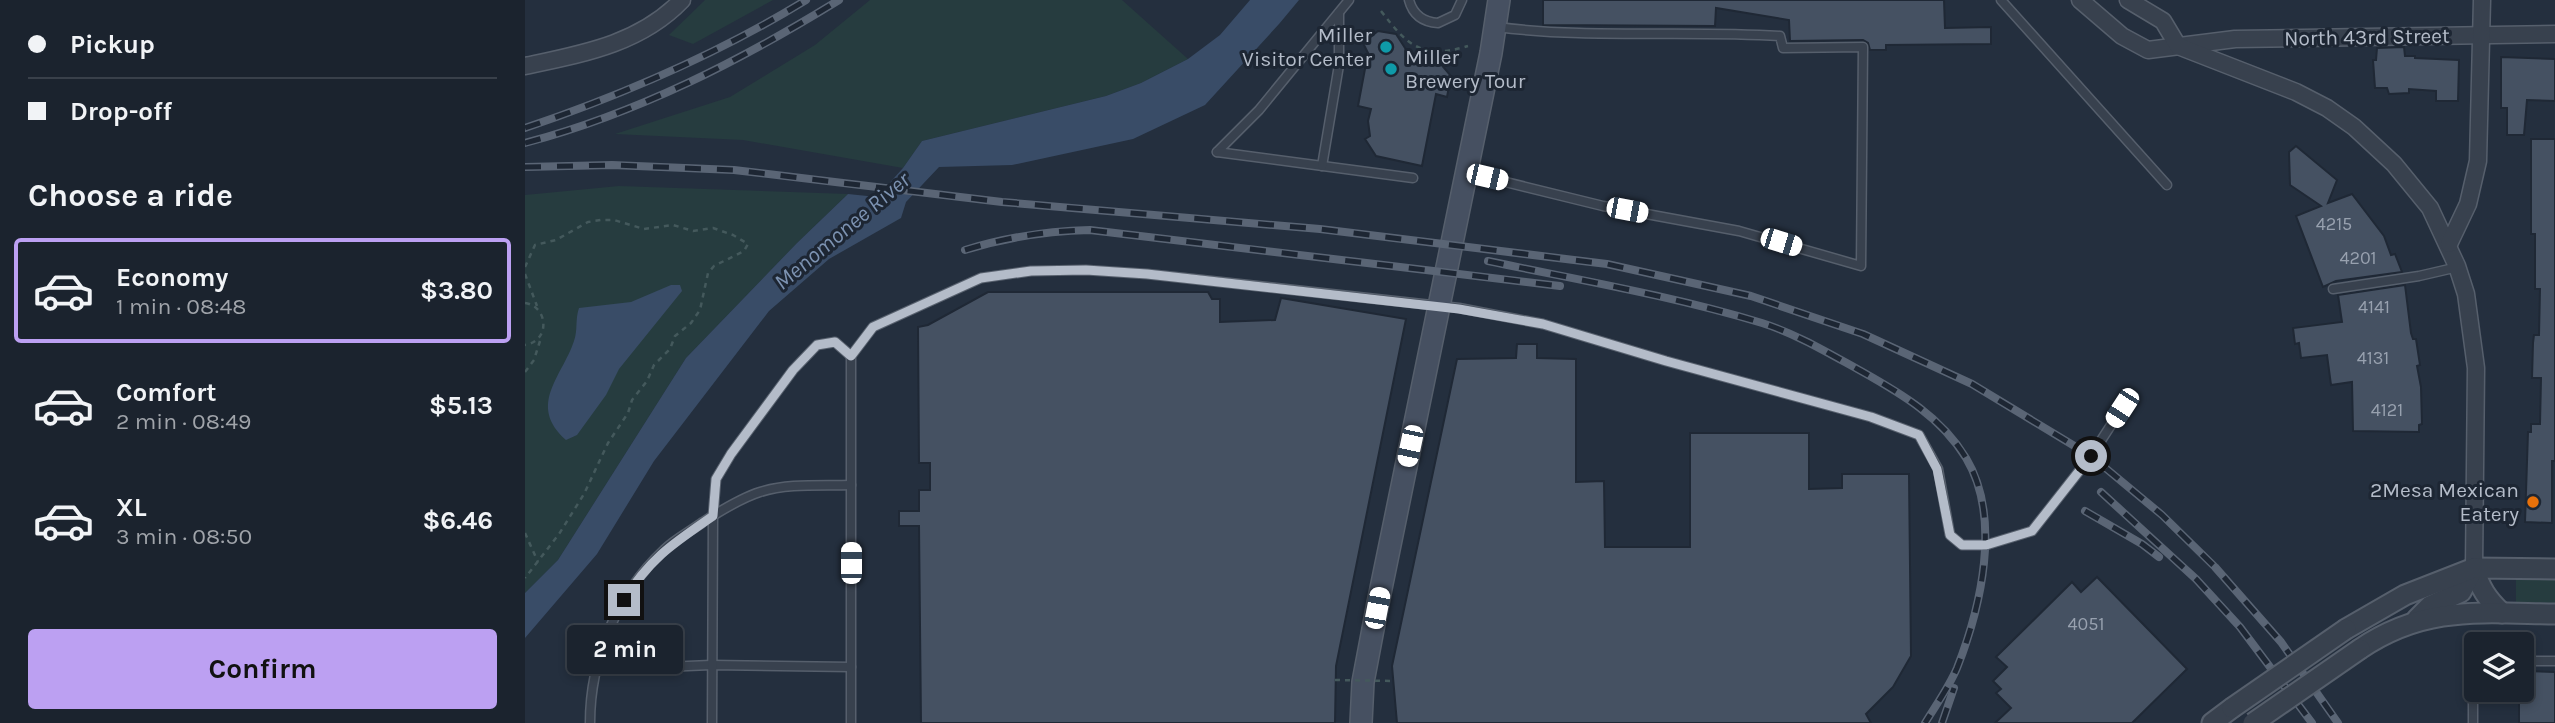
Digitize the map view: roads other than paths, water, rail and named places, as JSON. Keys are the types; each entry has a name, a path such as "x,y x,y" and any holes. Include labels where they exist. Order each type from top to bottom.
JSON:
{"main road":[{"path":"1361,723 1363,681 1374,620 1497,27 1499,0"}],"street":[{"name":"North 43rd Street","path":"2080,0 2122,36 2148,50 2235,39 2555,34"},
{"path":"2128,0 2163,21 2178,46 2296,92 2327,108 2354,127 2409,181 2430,208 2449,244 2466,294 2476,368 2474,568 2480,588 2502,613"},
{"path":"2449,244 2468,204 2478,161 2481,0"},
{"path":"525,66 608,46 643,30 672,3"},
{"path":"2414,621 2430,606 2461,592 2474,568"},
{"path":"2212,723 2346,629 2405,595 2474,568 2555,569"},
{"path":"2253,723 2360,649 2390,631 2414,621 2463,613 2555,614"}],"lane":[{"path":"1349,0 1259,110 1217,152 1413,178"},
{"path":"1409,0 1413,12 1420,19 1438,23 1455,15 1462,0"},
{"path":"2001,0 2167,185"},
{"path":"1322,166 1339,65 1339,12"},
{"path":"1466,172 1603,206 1739,231 1861,266 1863,47 1783,48 1780,36 1561,33 1497,27"},
{"path":"2333,289 2419,276 2458,267"},
{"path":"851,723 851,356 873,327 981,278 1031,271 1086,270 1147,274 1439,306 1540,323 1666,361 1871,417 1919,435 1937,469 1950,535 1962,545 1986,545 2032,531 2091,456 2122,408"},
{"path":"712,723 713,516 716,479 731,454 793,370 817,345 835,342 851,356"},
{"path":"590,723 596,670 613,620 636,581 665,549 713,516 758,492 787,486 851,485"},
{"path":"2534,661 2555,661"},
{"path":"596,670 711,665 851,667"},
{"path":"2473,702 2473,723"}],"water":[{"name":"Menomonee River","path":"1250,0 1299,0 1205,105 1133,139 1012,165 939,167 906,202 901,218 829,259 769,311 654,461 597,554 525,638 525,593 558,560 686,358 848,194 877,197 903,168 922,141 1106,96 1141,83 1188,59 1220,35"},
{"path":"671,285 680,285 682,291 619,369 606,395 577,435 566,440 549,415 548,403 574,341 579,308 631,302"}],"railway":[{"path":"525,128 669,72 739,38 806,0"},
{"path":"525,143 567,131 648,101 764,44 839,0"},
{"path":"525,167 612,165 734,170 1002,202 1320,229 1607,264 1751,296 1863,334 1972,384 2091,456 2162,515 2215,567 2281,642 2338,723"},
{"path":"965,250 1027,235 1090,230 1560,286"},
{"path":"1488,261 1660,297 1762,323 1813,345 1861,371 1919,408 1945,430 1966,458 1977,482 1983,508 1984,563 1980,591 1966,644 1957,668 1925,723"},
{"path":"2101,492 2196,579 2240,627 2312,723"},
{"path":"2085,511 2159,557"},
{"path":"1942,723 1954,688"}],"place":[{"name":"Miller Visitor Center","path":"1386,47"},
{"name":"Miller Brewery Tour","path":"1391,69"},
{"name":"2Mesa Mexican Eatery","path":"2533,502"}]}
